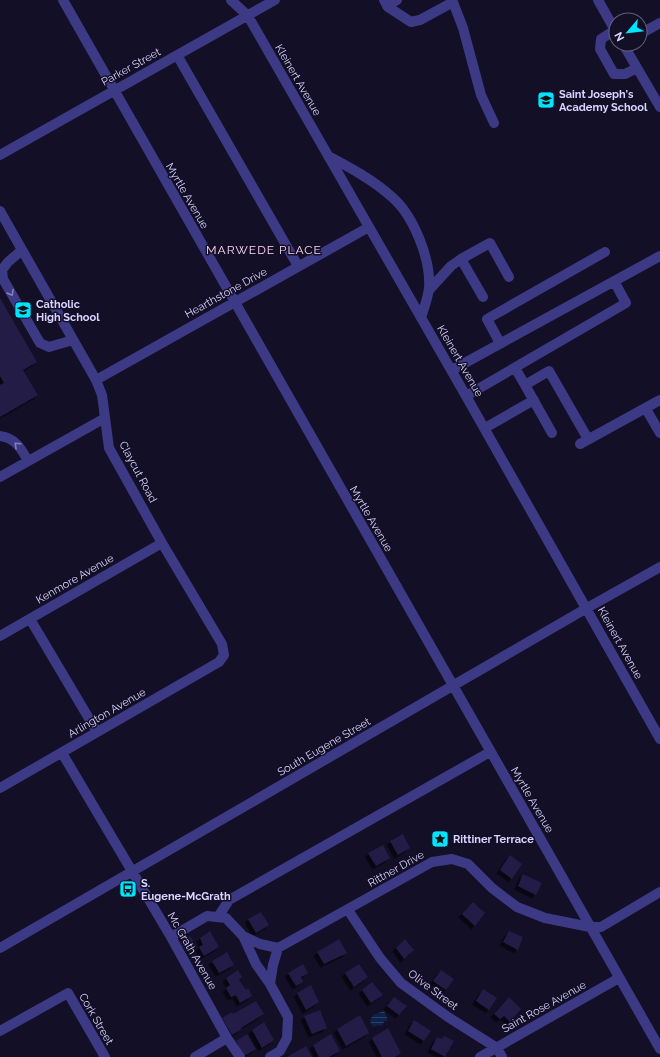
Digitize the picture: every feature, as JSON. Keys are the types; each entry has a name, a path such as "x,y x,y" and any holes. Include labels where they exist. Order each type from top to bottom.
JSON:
{"street":[{"name":"Myrtle Avenue","path":"63,0 660,1049"},
{"name":"Kleinert Avenue","path":"231,0 248,16 368,227 452,370 660,739"},
{"name":"Parker Street","path":"0,155 274,0"},
{"path":"386,3 397,0"},
{"path":"598,0 608,17"},
{"path":"386,3 411,22 420,20 453,1 463,28 481,95 494,123"},
{"path":"648,30 660,23"},
{"path":"608,35 601,39 600,49 614,74 625,74 637,68"},
{"path":"628,52 660,107"},
{"path":"176,55 298,266"},
{"path":"328,155 363,174 393,198 405,212 421,241 429,271 429,290 422,318"},
{"name":"Claycut Road","path":"0,213 96,380 102,395 109,448 162,543 222,644 224,655"},
{"name":"Hearthstone Drive","path":"96,380 368,227"},
{"path":"429,290 451,266 490,243 508,278"},
{"path":"22,250 8,262 2,270 3,279 40,343 49,347 73,340"},
{"path":"500,343 487,319 604,252"},
{"path":"452,370 660,256"},
{"path":"461,259 483,297"},
{"path":"466,396 626,303 614,281"},
{"path":"515,368 552,432"},
{"path":"525,384 549,371 584,442 660,401"},
{"path":"485,428 534,400"},
{"path":"646,409 660,433"},
{"path":"0,477 105,418"},
{"path":"0,436 9,437 22,449 28,461"},
{"name":"Kenmore Avenue","path":"0,636 162,543"},
{"name":"South Eugene Street","path":"0,948 660,567"},
{"path":"30,619 97,732"},
{"name":"Arlington Avenue","path":"0,788 219,662 224,655"},
{"name":"Mc Grath Avenue","path":"62,752 171,937 227,1038 240,1057"},
{"path":"218,917 229,900 490,752"},
{"name":"Rittner Drive","path":"278,948 432,862 452,859 468,864 492,888 517,907 545,918 590,926"},
{"path":"590,926 601,927 659,896"},
{"name":"Olive Street","path":"348,910 380,958 401,983 448,1017 497,1048 502,1057"},
{"path":"171,937 207,916 226,918 243,936 256,964 270,984 288,1017 287,1038 280,1051 270,1057"},
{"path":"243,936 260,944 278,948 270,984"},
{"name":"Saint Rose Avenue","path":"480,1057 619,978"},
{"name":"Cork Street","path":"0,1031 68,993 105,1057"},
{"path":"195,1057 227,1038"}],"water":[{"path":"384,1011 388,1020 384,1022 382,1026 378,1025 374,1027 370,1020 373,1015"}],"building":[{"path":"0,298 37,362 23,370 38,395 0,417 0,385 4,383 0,376"},
{"path":"403,834 410,848 398,855 390,841"},
{"path":"383,845 390,858 376,866 368,853"},
{"path":"510,855 522,864 512,879 500,870"},
{"path":"523,874 542,883 536,895 518,886"},
{"path":"473,902 485,913 475,926 462,914"},
{"path":"261,912 269,925 256,933 248,919"},
{"path":"210,931 219,947 204,956 199,947 203,945 200,938"},
{"path":"509,931 523,937 518,950 503,942"},
{"path":"190,936 197,947 186,952 180,942"},
{"path":"339,939 347,953 324,964 317,952"},
{"path":"405,939 414,950 404,959 396,948"},
{"path":"227,952 234,965 219,973 212,961"},
{"path":"303,964 308,973 301,977 303,982 296,986 288,973"},
{"path":"359,964 368,977 354,987 345,973"},
{"path":"238,970 242,977 239,980 246,990 248,988 252,996 240,1003 236,995 231,997 226,988 230,985 226,978"},
{"path":"441,970 454,979 446,990 433,981"},
{"path":"372,982 383,995 371,1003 362,990"},
{"path":"311,985 319,1002 306,1010 297,993"},
{"path":"483,989 497,998 489,1010 476,1001"},
{"path":"394,997 407,1006 399,1015 387,1006"},
{"path":"509,997 521,1009 510,1022 504,1016 500,1019 494,1014"},
{"path":"256,1001 264,1014 232,1035 222,1018 232,1012 233,1014"},
{"path":"320,1010 327,1028 312,1034 304,1016"},
{"path":"360,1015 369,1033 346,1046 337,1029"},
{"path":"414,1020 431,1031 424,1041 408,1031"},
{"path":"264,1022 274,1040 262,1048 252,1030"},
{"path":"388,1028 401,1053 395,1057 382,1057 372,1038"},
{"path":"247,1034 256,1049 244,1056 236,1041"},
{"path":"331,1034 340,1051 329,1057 319,1057 313,1045"},
{"path":"444,1036 454,1041 445,1057 431,1049 437,1037 442,1039"},
{"path":"306,1046 312,1057 287,1057"}],"place":[{"name":"Saint Joseph's Academy School","path":"546,100"},
{"name":"Catholic High School","path":"23,310"},
{"name":"Rittiner Terrace","path":"440,839"},
{"name":"S. Eugene-McGrath","path":"128,889"}],"district":[{"name":"MARWEDE PLACE","path":"264,250"}]}
